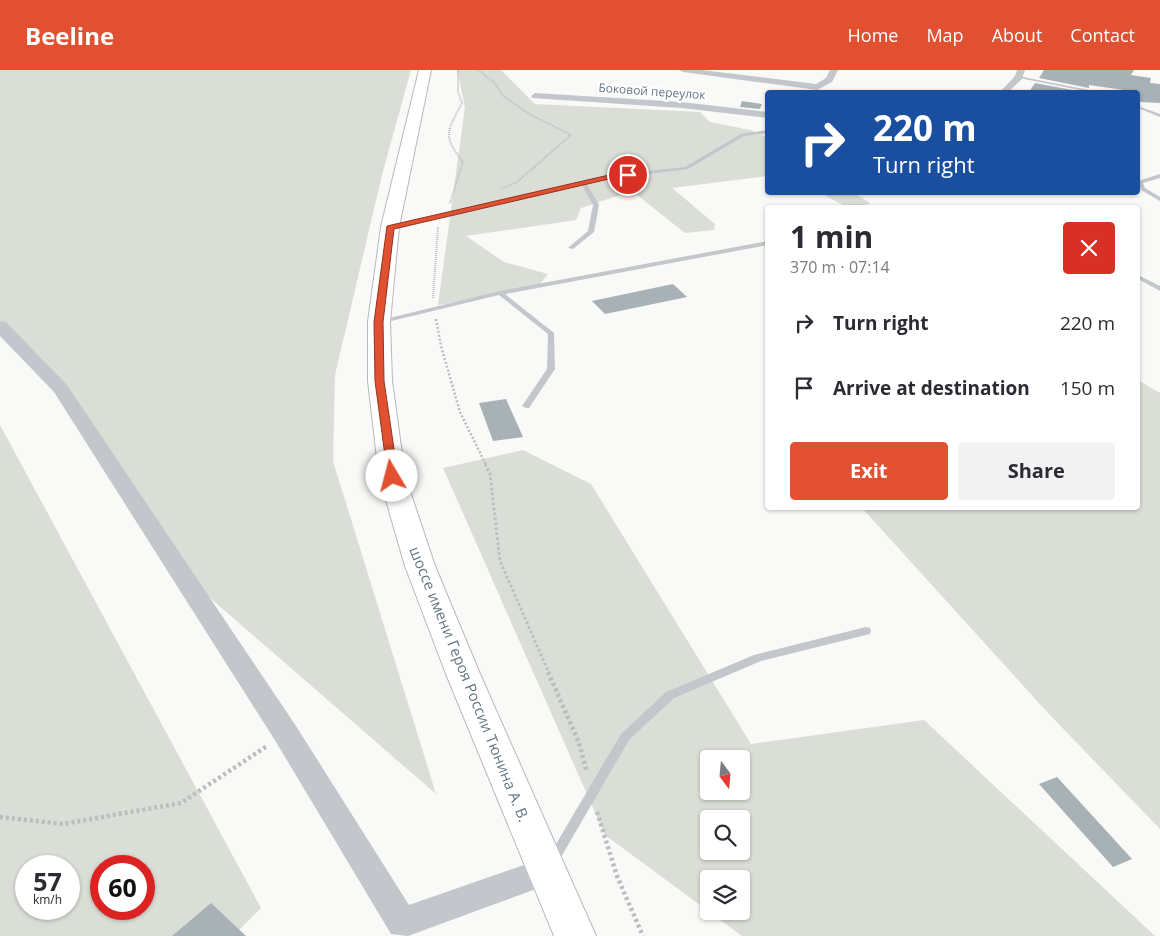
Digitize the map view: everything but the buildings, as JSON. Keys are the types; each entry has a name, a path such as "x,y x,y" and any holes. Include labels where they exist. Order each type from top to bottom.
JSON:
{"main road":[{"name":"шоссе имени Героя России Тюнина А. В.","path":"424,70 390,227 379,322 380,381 392,476 420,566 463,674 575,936"}],"street":[{"path":"683,70 816,90 829,80 834,70"},
{"path":"1006,90 1020,73"},
{"name":"Боковой переулок","path":"535,96 681,105 765,115"},
{"path":"0,326 61,389 286,734 402,930 547,871"}],"lane":[{"path":"1020,73 1086,90"},
{"path":"1140,107 1160,116"},
{"path":"390,227 609,177 686,168 742,135 765,131"},
{"path":"1160,176 1140,182 1143,189 1160,199"},
{"path":"571,248 591,232 596,206 584,183"},
{"path":"379,322 500,294 765,245"},
{"path":"1140,277 1160,289"},
{"path":"500,294 551,333 551,369 526,406"},
{"path":"547,871 626,737 670,694 758,658 866,632"}],"path":[{"path":"458,70 458,92 462,103 449,128 450,145 463,162 456,189 446,213 439,216 432,296 441,346 460,412 490,474 500,561 579,743 604,840 626,901 643,936"},
{"path":"478,70 494,82 503,96 531,115 571,135 517,182 499,190"},
{"path":"0,817 63,824 181,803 286,734"}],"shaded area":[{"path":"0,70 411,70 382,175 335,375 333,461 436,794 201,590 67,386 0,325"},
{"path":"457,70 501,70 535,104 700,112 710,122 750,130 765,136 765,176 672,188 715,224 714,230 685,233 632,191 581,208 576,220 466,236 504,262 548,274 537,288 438,305 465,107"},
{"path":"825,195 857,195 870,203 865,205 843,205"},
{"path":"1140,381 1160,393 1160,829 1048,713 864,510 1140,510"},
{"path":"0,425 261,908 233,936 0,936"},
{"path":"523,450 591,484 751,744 924,720 1155,936 742,936 720,920 750,920 750,870 700,870 700,905 605,835 443,468"}],"route":[{"path":"392,476 380,381 379,322 390,227 609,177 628,175"}]}
